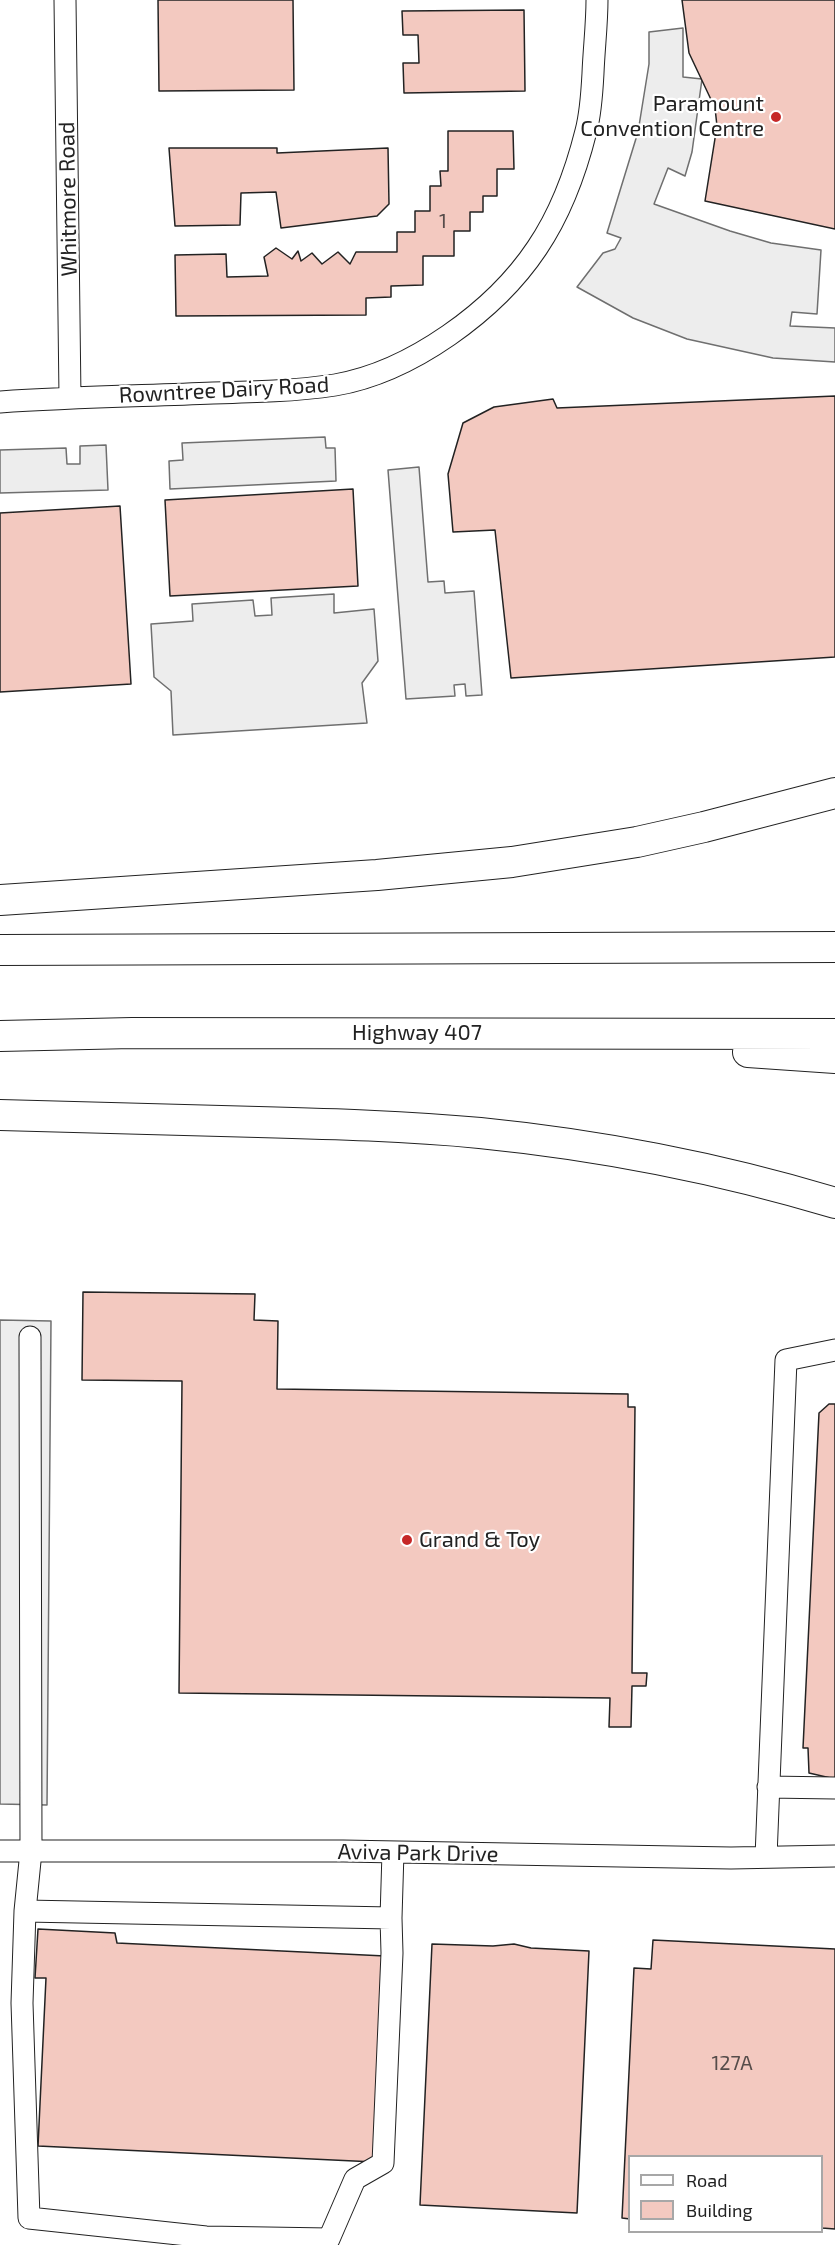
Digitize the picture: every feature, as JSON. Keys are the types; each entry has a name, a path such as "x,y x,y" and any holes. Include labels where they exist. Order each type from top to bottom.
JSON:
{"highway":[{"path":"0,900 377,875 512,862 637,842 835,793"},
{"path":"668,946 835,936"},
{"path":"0,950 835,947"},
{"name":"Highway 407","path":"0,1036 132,1033 835,1034"},
{"path":"485,1033 835,1059"},
{"path":"0,1114 363,1125 478,1133 595,1147 747,1179 835,1203"}],"street":[{"name":"Whitmore Road","path":"64,0 70,397"},
{"name":"Rowntree Dairy Road","path":"0,402 70,397 266,391 337,384 384,370 435,345 487,307 504,289 537,248 563,199 587,129 597,0"},
{"path":"30,1337 31,1851 25,1911 22,2003 29,2218 206,2236 329,2239 355,2179 382,2163 392,1953 393,1852"},
{"path":"766,1857 786,1360 835,1350"},
{"path":"768,1786 835,1788"},
{"name":"Aviva Park Drive","path":"0,1851 835,1856"},
{"path":"25,1911 391,1918"}],"shaded area":[{"path":"683,28 683,77 702,79 692,152 685,176 668,168 654,204 771,243 821,250 817,314 792,312 790,326 835,328 835,362 773,358 687,339 633,318 577,287 603,253 615,249 621,238 607,233 638,132 649,64 649,32"},
{"path":"325,437 326,448 335,448 336,481 170,489 169,461 183,460 182,443"},
{"path":"106,445 108,490 0,493 0,450 66,448 67,464 80,464 80,446"},
{"path":"419,467 428,582 444,581 445,593 474,591 482,695 466,696 465,684 454,685 455,696 406,699 388,470"},
{"path":"334,594 334,613 374,609 378,661 362,683 367,723 173,735 171,691 154,677 151,624 193,621 192,604 253,600 255,616 272,615 271,598"},
{"path":"0,1320 51,1321 47,1805 0,1804"}],"building":[{"path":"158,0 293,0 294,90 159,91"},
{"name":"Paramount Convention Centre","path":"682,0 835,0 835,229 705,201 717,126 715,108 689,53"},
{"path":"524,10 525,91 404,93 403,63 419,63 418,35 403,35 402,11"},
{"path":"448,131 513,131 514,169 497,169 497,196 483,196 483,212 470,212 470,231 454,231 454,256 423,256 423,285 391,286 391,297 366,298 366,315 176,316 175,255 226,254 227,277 268,276 264,257 276,248 292,259 298,251 301,261 312,253 322,264 338,252 350,264 356,252 397,252 397,232 415,232 415,211 430,211 430,186 441,186 440,171 448,171"},
{"path":"169,148 277,148 277,153 388,148 389,204 377,216 281,228 276,192 241,193 240,225 175,226"},
{"path":"835,396 835,657 511,678 495,530 453,532 448,474 463,423 494,407 553,399 557,408"},
{"path":"353,489 358,586 170,596 165,500"},
{"path":"120,506 131,684 0,692 0,513"},
{"name":"Grand & Toy","path":"83,1292 255,1294 254,1320 278,1321 277,1389 628,1394 628,1407 635,1407 632,1673 647,1673 646,1686 632,1686 631,1727 609,1727 610,1698 179,1693 182,1381 82,1380"},
{"path":"829,1404 835,1404 835,1779 809,1773 808,1748 803,1748 819,1413"},
{"path":"38,1929 115,1933 117,1943 385,1956 375,2162 38,2146 46,1978 35,1978"},
{"path":"653,1940 835,1949 835,2229 823,2228 823,2155 628,2155 628,2219 622,2218 634,1968 651,1969"},
{"path":"432,1944 493,1946 514,1944 531,1948 589,1951 577,2213 420,2205"}],"place":[{"name":"Paramount Convention Centre","path":"776,117"},
{"name":"Grand & Toy","path":"407,1540"}]}
